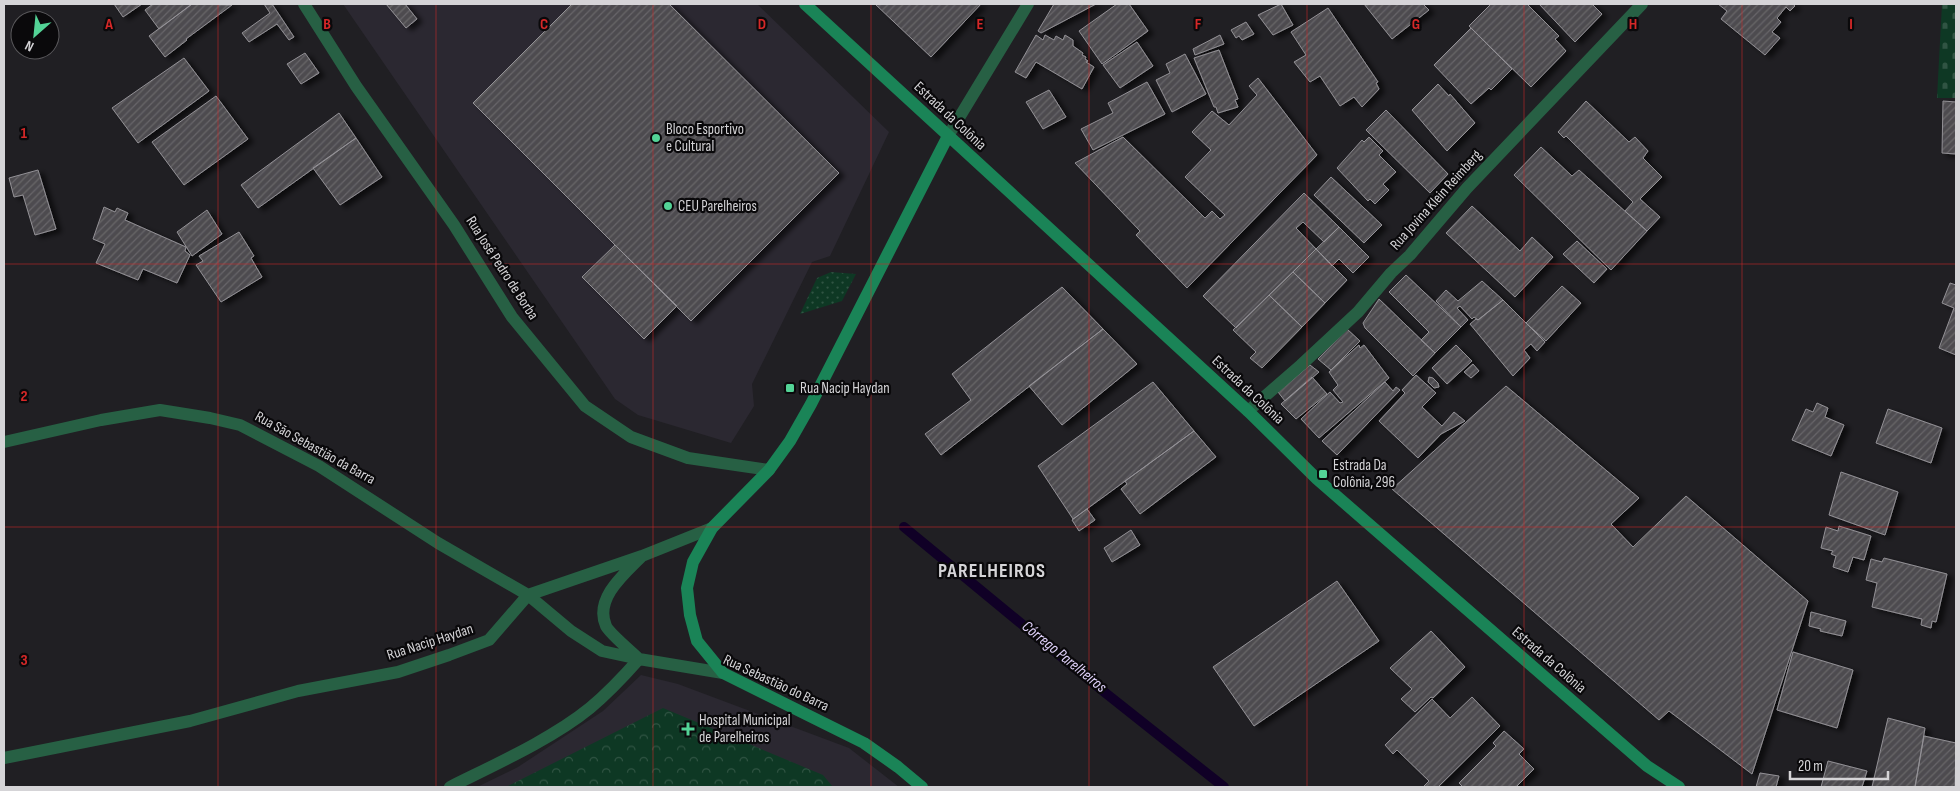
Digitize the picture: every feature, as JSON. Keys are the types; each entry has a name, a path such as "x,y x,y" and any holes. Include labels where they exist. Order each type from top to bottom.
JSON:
{"main road":[{"name":"Estrada da Colônia","path":"805,4 1248,411 1317,479 1647,766 1680,787"},
{"path":"723,673 697,641 690,615 687,588 693,562 712,528 769,470 790,441 811,404 948,136"},
{"name":"Rua Sebastião do Barra","path":"723,673 864,743 922,787"}],"street":[{"name":"Rua José Pedro de Borba","path":"304,4 356,86 454,225 512,317 585,406 631,437 688,458 769,470"},
{"path":"948,136 1028,4"},
{"name":"Rua Jovina Klein Reimberg","path":"1248,411 1358,312 1468,188 1642,4"},
{"name":"Rua São Sebastião da Barra","path":"4,442 101,420 160,410 240,425 319,466 438,542 528,595"},
{"path":"528,595 642,556 712,528"},
{"path":"450,787 512,756 582,714 622,678 639,659 606,626 603,607 615,584 642,556"},
{"name":"Rua Sebastião do Barra","path":"528,595 572,631 602,650 639,659 723,673"},
{"name":"Rua Nacip Haydan","path":"4,758 190,720 298,691 398,672 489,640 528,595"}],"shaded area":[{"name":"CEU Parelheiros","path":"343,4 757,4 889,132 830,256 812,262 752,384 754,406 731,443 638,415 615,399"},
{"name":"Hospital Municipal de Parelheiros","path":"641,675 678,684 849,748 899,787 477,787 518,767 603,711"}],"green space":[{"path":"1942,4 1956,4 1956,98 1937,98"},
{"path":"831,272 856,274 842,301 800,314 817,278"},
{"path":"663,708 823,775 833,787 506,787"}],"building":[{"path":"114,4 142,4 123,17"},
{"path":"153,4 192,4 159,29 145,10"},
{"path":"192,4 232,5 165,57 149,36"},
{"path":"264,4 272,4 294,37 289,40 277,24 249,42 242,33 270,13"},
{"path":"386,4 405,4 417,19 406,28"},
{"name":"Bloco Esportivo e Cultural","path":"572,4 669,4 839,173 691,321 473,103"},
{"path":"875,4 981,4 931,57"},
{"path":"1054,4 1096,4 1041,33 1038,31"},
{"path":"1117,4 1129,4 1148,31 1102,64 1079,31"},
{"path":"1281,4 1293,25 1273,35 1258,15"},
{"path":"1364,4 1423,4 1429,10 1392,39"},
{"path":"1491,4 1527,4 1559,36 1555,39 1566,51 1531,87 1469,26"},
{"path":"1539,4 1592,4 1602,14 1575,42"},
{"path":"1718,4 1793,4 1795,6 1790,11 1786,7 1777,18 1781,22 1772,32 1780,38 1765,55 1721,19 1727,11"},
{"path":"1328,8 1378,82 1376,83 1379,89 1362,107 1354,97 1340,106 1320,76 1310,82 1294,62 1306,55 1291,32"},
{"path":"1246,22 1254,34 1242,40 1239,36 1236,38 1231,30"},
{"path":"1471,28 1512,69 1491,90 1489,88 1471,104 1434,65"},
{"path":"1036,35 1043,40 1045,35 1054,40 1056,36 1063,40 1065,35 1073,40 1073,46 1083,53 1082,55 1088,61 1086,62 1094,67 1082,89 1036,62 1026,78 1015,72"},
{"path":"1220,35 1224,44 1195,55 1193,49"},
{"path":"1137,42 1153,66 1120,88 1103,65"},
{"path":"1219,50 1238,99 1235,100 1238,107 1218,113 1194,58"},
{"path":"305,53 319,73 301,84 287,64"},
{"path":"1185,54 1206,94 1172,112 1156,80 1170,73 1166,64"},
{"path":"184,58 209,91 138,143 112,108"},
{"path":"1258,78 1317,155 1187,288 1136,235 1140,231 1075,163 1123,137 1205,218 1212,211 1220,219 1225,215 1185,177 1211,150 1192,132 1212,111 1229,125 1257,95 1249,86"},
{"path":"1147,82 1165,114 1093,150 1081,129 1113,113 1108,103"},
{"path":"1438,84 1449,96 1450,94 1475,123 1447,151 1412,110"},
{"path":"1049,90 1066,117 1043,129 1026,102"},
{"path":"216,96 248,139 184,185 152,142"},
{"path":"1586,101 1629,142 1635,137 1648,151 1643,158 1662,177 1640,199 1660,217 1647,231 1625,211 1633,202 1566,136 1564,138 1558,132"},
{"path":"1943,101 1956,102 1956,154 1942,153"},
{"path":"1386,110 1448,174 1430,193 1366,130"},
{"path":"339,113 356,138 258,208 241,185"},
{"path":"1369,137 1383,151 1379,155 1396,172 1383,184 1389,190 1375,204 1370,199 1368,201 1337,168 1362,140 1364,142"},
{"path":"356,138 382,177 340,205 313,168"},
{"path":"1541,147 1572,176 1579,170 1647,231 1611,270 1514,175"},
{"path":"38,170 56,229 35,235 23,195 14,197 9,178"},
{"path":"1331,177 1382,225 1364,243 1314,195"},
{"path":"1304,193 1339,227 1324,242 1303,222 1296,228 1316,249 1236,328 1203,296"},
{"path":"1472,206 1520,251 1532,237 1553,257 1515,297 1446,233"},
{"path":"104,207 115,212 117,208 128,213 125,220 186,247 185,251 190,255 177,283 143,269 138,280 96,263 105,244 93,239"},
{"path":"207,210 222,234 192,256 177,232"},
{"path":"1339,227 1369,257 1353,273 1339,259 1332,266 1316,249"},
{"path":"239,232 254,256 251,258 262,277 221,302 196,265 203,261 199,256"},
{"path":"1577,241 1607,269 1594,283 1563,254"},
{"path":"615,245 677,306 644,339 582,277"},
{"path":"1316,249 1347,280 1325,303 1293,272"},
{"path":"1293,272 1325,303 1302,327 1269,295"},
{"path":"1406,275 1461,327 1435,353 1421,340 1429,332 1389,292"},
{"path":"1482,281 1503,300 1478,320 1474,317 1472,319 1460,306 1457,308 1468,320 1461,327 1436,301 1446,290 1458,301"},
{"path":"1950,283 1956,285 1956,355 1939,348 1954,308 1942,303"},
{"path":"1562,286 1581,303 1546,341 1526,323"},
{"path":"1062,287 1103,329 941,455 925,434 971,400 952,374"},
{"path":"1269,295 1302,327 1262,368 1250,358 1256,352 1233,330"},
{"path":"1379,299 1435,353 1413,376 1365,328 1363,323"},
{"path":"1503,300 1545,342 1537,351 1531,344 1524,350 1530,358 1513,376 1470,324"},
{"path":"1103,329 1137,364 1062,425 1029,386"},
{"path":"1347,329 1360,341 1331,370 1318,359"},
{"path":"1359,345 1360,348 1364,345 1389,378 1319,438 1301,419 1330,392 1340,403 1343,402 1333,390 1338,385 1329,372"},
{"path":"1456,345 1472,361 1447,384 1432,368"},
{"path":"1473,364 1479,371 1471,378 1464,372"},
{"path":"1310,365 1319,372 1285,401 1278,392"},
{"path":"1416,375 1436,393 1422,407 1442,426 1454,412 1465,421 1441,434 1418,458 1379,421 1405,393 1402,390"},
{"path":"1312,377 1327,394 1296,419 1281,404"},
{"path":"1429,377 1438,383 1439,387 1434,388 1428,382"},
{"path":"1153,382 1194,431 1073,519 1038,466"},
{"path":"1385,382 1393,391 1396,387 1400,390 1337,455 1322,441"},
{"path":"1506,386 1639,498 1611,524 1633,547 1686,496 1808,601 1752,774 1669,711 1659,720 1392,489"},
{"path":"1817,403 1828,408 1825,417 1844,425 1831,456 1792,440 1806,409 1813,412"},
{"path":"1888,409 1942,428 1931,463 1876,443"},
{"path":"1194,431 1216,457 1140,514 1121,489 1127,484 1125,481"},
{"path":"1841,472 1898,492 1885,535 1829,515"},
{"path":"1087,509 1095,520 1079,531 1072,520"},
{"path":"1839,526 1871,536 1864,560 1853,557 1848,572 1833,567 1836,556 1831,554 1833,551 1821,548 1826,527 1838,531"},
{"path":"1131,530 1140,545 1112,562 1104,548"},
{"path":"1884,558 1947,574 1936,622 1932,621 1931,628 1921,625 1922,619 1872,607 1877,583 1866,580 1871,559 1882,562"},
{"path":"1337,581 1379,641 1254,726 1213,667"},
{"path":"1811,612 1846,621 1842,636 1820,631 1821,629 1809,626"},
{"path":"1431,631 1465,667 1433,698 1431,697 1415,712 1401,699 1412,689 1390,668"},
{"path":"1793,652 1853,670 1837,728 1777,710"},
{"path":"1472,697 1500,726 1438,787 1424,786 1429,781 1397,750 1393,754 1385,745 1432,699 1450,718"},
{"path":"1888,718 1925,728 1915,787 1872,787"},
{"path":"1504,731 1524,749 1519,754 1534,769 1516,787 1463,787 1459,783 1496,746 1493,743"},
{"path":"1924,736 1956,743 1955,787 1915,787"},
{"path":"1828,761 1867,771 1862,787 1821,787"},
{"path":"1760,773 1779,776 1776,787 1756,787"}],"waterway":[{"name":"Córrego Parelheiros","path":"904,527 1103,691 1224,787"}],"place":[{"name":"Bloco Esportivo e Cultural","path":"656,138"},
{"name":"CEU Parelheiros","path":"668,206"},
{"name":"Rua Nacip Haydan","path":"790,388"},
{"name":"Estrada Da Colônia, 296","path":"1323,474"},
{"name":"Hospital Municipal de Parelheiros","path":"688,729"}],"district":[{"name":"PARELHEIROS","path":"992,571"}]}
